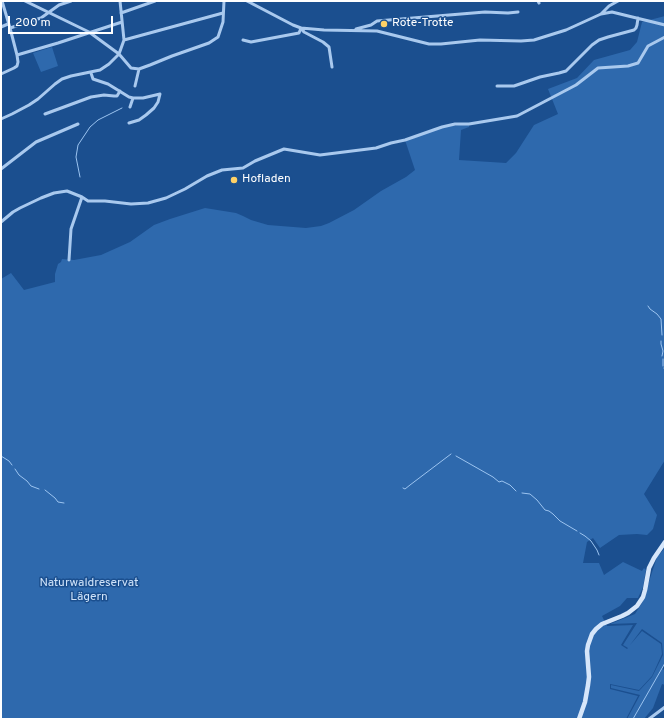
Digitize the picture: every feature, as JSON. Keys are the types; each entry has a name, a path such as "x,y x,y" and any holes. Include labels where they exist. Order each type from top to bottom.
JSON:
{"main road":[{"path":"580,719 588,685 589,677 587,651 592,634 602,624 628,613 637,606 645,590 649,568 665,542"}],"street":[{"path":"1,74 17,66 17,55 2,1"},
{"path":"25,1 89,32 119,54 131,68 138,69 150,66 172,56 209,43 218,37 223,22 224,1"},
{"path":"10,28 41,18 59,5 71,1"},
{"path":"1,119 29,105 62,79 100,70 119,54 124,40 120,1"},
{"path":"122,13 155,1"},
{"path":"247,1 293,25 302,28 377,31 429,44 480,40 521,41 536,39 566,30 601,14 614,12 665,24"},
{"path":"601,14 609,6 618,1"},
{"path":"356,30 371,25 377,21 485,12 518,12"},
{"path":"124,40 223,13"},
{"path":"497,86 514,86 566,70 599,40 636,28 638,18"},
{"path":"17,55 122,22"},
{"path":"1,27 8,24"},
{"path":"243,40 251,42 299,32 302,28"},
{"path":"302,28 304,32 323,42 329,47 332,67"},
{"path":"1,222 20,208 54,193 67,191 82,196 88,201 131,204 148,203 166,198 207,176 222,170 243,168 255,161 284,149 320,155 362,150 376,148 405,140 454,124 468,124 516,116 576,86 598,68 628,66 638,63 648,46 665,37"},
{"path":"134,86 138,69"},
{"path":"91,73 93,79 108,84 132,98 143,98 160,94 160,98 154,108 139,120 128,123"},
{"path":"45,114 91,97 104,95 117,96 120,91"},
{"path":"130,107 132,98"},
{"path":"1,169 36,142 78,124"},
{"path":"69,260 71,229 82,196"},
{"path":"649,719 665,708"}],"green space":[{"name":"Naturwaldreservat Lägern","path":"665,16 665,460 644,494 657,515 653,529 647,535 619,535 600,548 593,538 587,542 583,563 599,563 604,575 623,562 642,571 644,568 646,570 643,587 638,598 627,598 620,606 602,616 607,626 633,625 621,645 627,649 628,648 623,645 637,623 610,624 635,614 642,603 657,557 665,548 665,663 662,669 665,670 665,685 662,684 653,708 644,719 627,719 640,695 611,688 611,685 639,691 652,677 663,655 662,643 642,629 630,645 642,631 661,644 662,654 652,676 639,690 610,684 610,689 638,696 626,719 1,719 1,279 11,273 24,290 55,282 55,274 58,264 62,259 74,260 101,255 130,242 154,225 205,208 236,213 251,220 268,225 306,228 321,226 354,210 415,170 405,140 442,127 469,124 469,127 461,130 459,160 506,163 516,153 534,125 558,114 548,89 577,78 594,60 630,50 637,42 642,22"},
{"path":"52,47 58,66 41,72 33,53"}],"waterway":[{"path":"80,177 76,157 78,145 90,127 98,120 122,108"},
{"path":"648,306 661,319 662,335"},
{"path":"661,341 663,351 662,356"},
{"path":"663,359 663,366"},
{"path":"403,488 405,489 451,454"},
{"path":"1,456 12,465"},
{"path":"456,456 499,482 502,481 510,485 516,491"},
{"path":"15,469 31,486 39,489"},
{"path":"45,490 58,502 64,503"},
{"path":"522,493 530,494 545,510 549,511 560,521 577,531"},
{"path":"580,533 591,541 599,555"},
{"path":"633,719 665,663"}],"place":[{"name":"Rote-Trotte","path":"384,24"},
{"name":"Hofladen","path":"234,180"}]}
